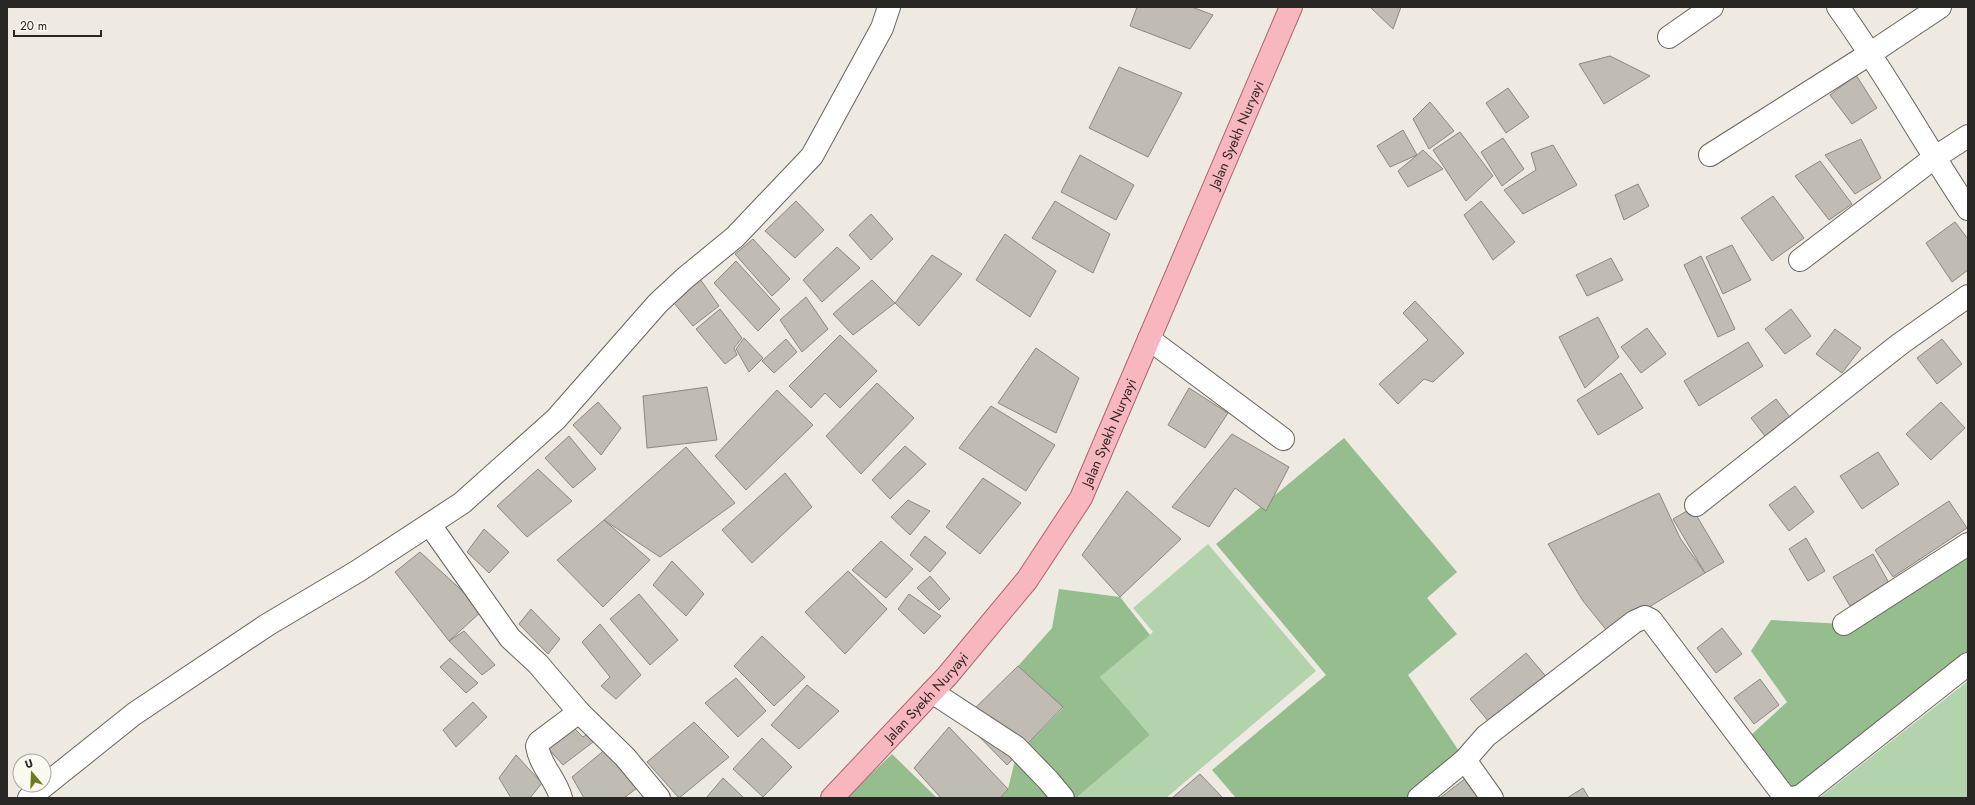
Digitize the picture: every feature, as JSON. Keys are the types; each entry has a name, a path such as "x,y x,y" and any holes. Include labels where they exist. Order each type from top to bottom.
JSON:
{"main road":[{"name":"Jalan Syekh Nuryayi","path":"832,798 932,692 1027,580 1080,498 1291,7"}],"street":[{"path":"29,798 134,714 267,625 358,571 436,533 462,503 556,419 658,303 685,278 735,237 812,156 882,28 889,7"},
{"path":"1669,36 1712,7"},
{"path":"1838,7 1872,53 1934,158 1968,209"},
{"path":"1710,155 1872,53 1940,7"},
{"path":"1800,260 1934,158 1968,136"},
{"path":"1696,505 1900,344 1968,296"},
{"path":"1149,339 1283,439"},
{"path":"436,533 510,638 538,664 579,712 625,757 659,798"},
{"path":"1844,624 1968,544"},
{"path":"1419,798 1466,760 1486,736 1634,622 1645,617 1651,620 1784,796 1789,798"},
{"path":"1792,798 1801,796 1968,664"},
{"path":"932,692 1016,747 1063,798"},
{"path":"561,798 558,789 545,768 537,746 539,742 579,712"},
{"path":"1466,760 1492,798"}],"green space":[{"path":"1344,438 1457,572 1427,598 1457,634 1408,675 1465,760 1421,798 1236,798 1212,770 1326,675 1216,544"},
{"path":"1208,544 1316,671 1166,798 1076,798 1150,735 1100,677 1153,632 1133,608"},
{"path":"1968,550 1968,656 1791,791 1750,736 1787,702 1751,651 1771,620 1844,624"},
{"path":"1059,589 1120,597 1150,635 1100,677 1150,735 1076,798 1000,798 1008,789 1016,756 1063,708 1018,666 1052,628"},
{"path":"1968,681 1968,798 1819,798"},
{"path":"892,754 937,798 846,798"}],"building":[{"path":"1137,7 1192,7 1213,15 1190,49 1130,26"},
{"path":"1370,7 1401,7 1393,29"},
{"path":"1610,56 1650,76 1604,104 1579,64"},
{"path":"1119,67 1182,93 1148,157 1089,128"},
{"path":"1856,75 1877,108 1852,124 1830,95"},
{"path":"1508,88 1529,117 1506,133 1486,103"},
{"path":"1430,102 1454,131 1429,149 1413,119"},
{"path":"1403,130 1417,155 1390,167 1377,146"},
{"path":"1460,132 1493,176 1466,201 1433,150"},
{"path":"1503,138 1524,169 1502,186 1481,152"},
{"path":"1861,139 1881,178 1855,194 1825,155"},
{"path":"1553,145 1577,185 1523,214 1504,190 1536,170 1531,153"},
{"path":"1423,150 1443,169 1408,187 1398,171"},
{"path":"1080,155 1134,185 1116,220 1061,192"},
{"path":"1820,161 1852,204 1829,220 1795,176"},
{"path":"1638,184 1649,206 1624,220 1615,195"},
{"path":"1773,196 1804,238 1772,261 1741,218"},
{"path":"796,201 824,230 795,258 765,231"},
{"path":"1055,201 1110,234 1093,273 1032,238"},
{"path":"1481,201 1515,242 1493,260 1464,215"},
{"path":"871,214 893,239 871,260 849,235"},
{"path":"1955,222 1968,239 1968,270 1952,282 1926,243"},
{"path":"1005,234 1056,271 1030,317 976,280"},
{"path":"753,239 790,279 772,296 735,254"},
{"path":"1732,245 1751,280 1723,294 1706,257"},
{"path":"837,247 860,268 822,302 803,280"},
{"path":"932,255 962,274 919,326 895,303"},
{"path":"1701,256 1735,329 1718,337 1684,265"},
{"path":"1611,258 1623,280 1587,296 1576,275"},
{"path":"736,261 780,309 758,331 714,283"},
{"path":"700,279 719,306 693,326 674,303"},
{"path":"872,280 895,303 853,335 833,314"},
{"path":"806,297 828,329 802,352 780,320"},
{"path":"1415,301 1464,353 1433,382 1424,379 1398,404 1379,384 1428,340 1403,313"},
{"path":"720,309 742,338 734,348 737,355 725,364 696,329"},
{"path":"1791,309 1811,336 1785,354 1765,329"},
{"path":"1598,317 1619,357 1585,388 1559,337"},
{"path":"1647,328 1666,354 1641,373 1621,347"},
{"path":"1835,329 1861,348 1842,373 1816,354"},
{"path":"840,335 877,371 840,408 825,393 811,408 789,386"},
{"path":"744,338 763,358 749,372 736,349"},
{"path":"786,339 797,352 774,373 762,361"},
{"path":"1942,339 1962,364 1937,384 1917,358"},
{"path":"1748,342 1763,366 1699,406 1684,381"},
{"path":"1036,348 1079,378 1056,433 998,403"},
{"path":"1621,373 1643,408 1598,435 1577,400"},
{"path":"877,383 914,418 861,474 826,436"},
{"path":"707,387 717,440 647,448 643,396"},
{"path":"1189,388 1228,413 1205,448 1168,425"},
{"path":"777,390 813,425 746,490 715,456"},
{"path":"1776,399 1796,425 1771,444 1751,418"},
{"path":"598,402 621,428 601,455 573,425"},
{"path":"1941,402 1965,428 1931,460 1906,434"},
{"path":"991,406 1055,445 1026,491 959,448"},
{"path":"1232,434 1289,467 1266,511 1235,488 1209,527 1172,507"},
{"path":"569,436 596,469 573,488 545,458"},
{"path":"905,446 926,464 890,499 872,480"},
{"path":"686,447 735,503 660,557 604,520"},
{"path":"1878,452 1899,484 1862,509 1840,476"},
{"path":"538,469 572,501 527,537 497,506"},
{"path":"785,473 812,507 752,563 722,530"},
{"path":"983,478 1021,503 980,554 946,527"},
{"path":"1795,486 1814,512 1789,531 1769,505"},
{"path":"1127,491 1181,539 1120,597 1082,555"},
{"path":"1659,493 1680,538 1705,573 1608,632 1583,601 1548,544"},
{"path":"908,500 930,511 910,535 891,517"},
{"path":"1949,501 1967,528 1893,577 1875,550"},
{"path":"1692,508 1724,562 1705,573 1673,519"},
{"path":"604,520 650,560 603,607 557,560"},
{"path":"484,529 509,552 489,573 467,552"},
{"path":"925,536 946,553 930,572 910,555"},
{"path":"1806,538 1825,571 1808,581 1789,549"},
{"path":"881,541 913,569 886,598 852,570"},
{"path":"420,552 483,610 449,641 395,572"},
{"path":"1873,554 1889,583 1850,606 1833,577"},
{"path":"672,561 704,594 686,616 653,585"},
{"path":"848,571 887,609 845,654 805,612"},
{"path":"930,576 950,599 939,610 917,588"},
{"path":"639,594 678,640 650,665 610,619"},
{"path":"909,594 941,616 924,634 898,609"},
{"path":"531,609 560,639 548,654 519,624"},
{"path":"600,624 641,675 616,699 601,686 610,677 582,642"},
{"path":"1722,628 1742,654 1716,673 1697,648"},
{"path":"464,631 495,665 482,675 449,641"},
{"path":"762,636 805,677 774,706 734,666"},
{"path":"1526,653 1549,680 1493,727 1470,699"},
{"path":"450,658 478,683 466,693 440,667"},
{"path":"1018,666 1063,707 1007,765 963,720"},
{"path":"736,678 766,711 738,737 705,703"},
{"path":"1760,679 1779,705 1754,724 1734,698"},
{"path":"807,685 839,711 799,749 771,725"},
{"path":"473,702 487,717 456,747 443,730"},
{"path":"694,722 729,757 679,798 647,762"},
{"path":"572,726 583,737 591,732 597,739 563,765 544,744"},
{"path":"949,727 1008,789 1000,798 941,798 914,768"},
{"path":"762,738 792,767 763,797 733,769"},
{"path":"607,748 642,784 624,798 584,798 572,777"},
{"path":"516,755 542,783 530,798 511,798 499,778"},
{"path":"1200,774 1223,798 1172,798"},
{"path":"723,778 744,798 706,798"},
{"path":"1466,778 1481,798 1440,798"},
{"path":"1583,788 1589,798 1567,798"}]}
